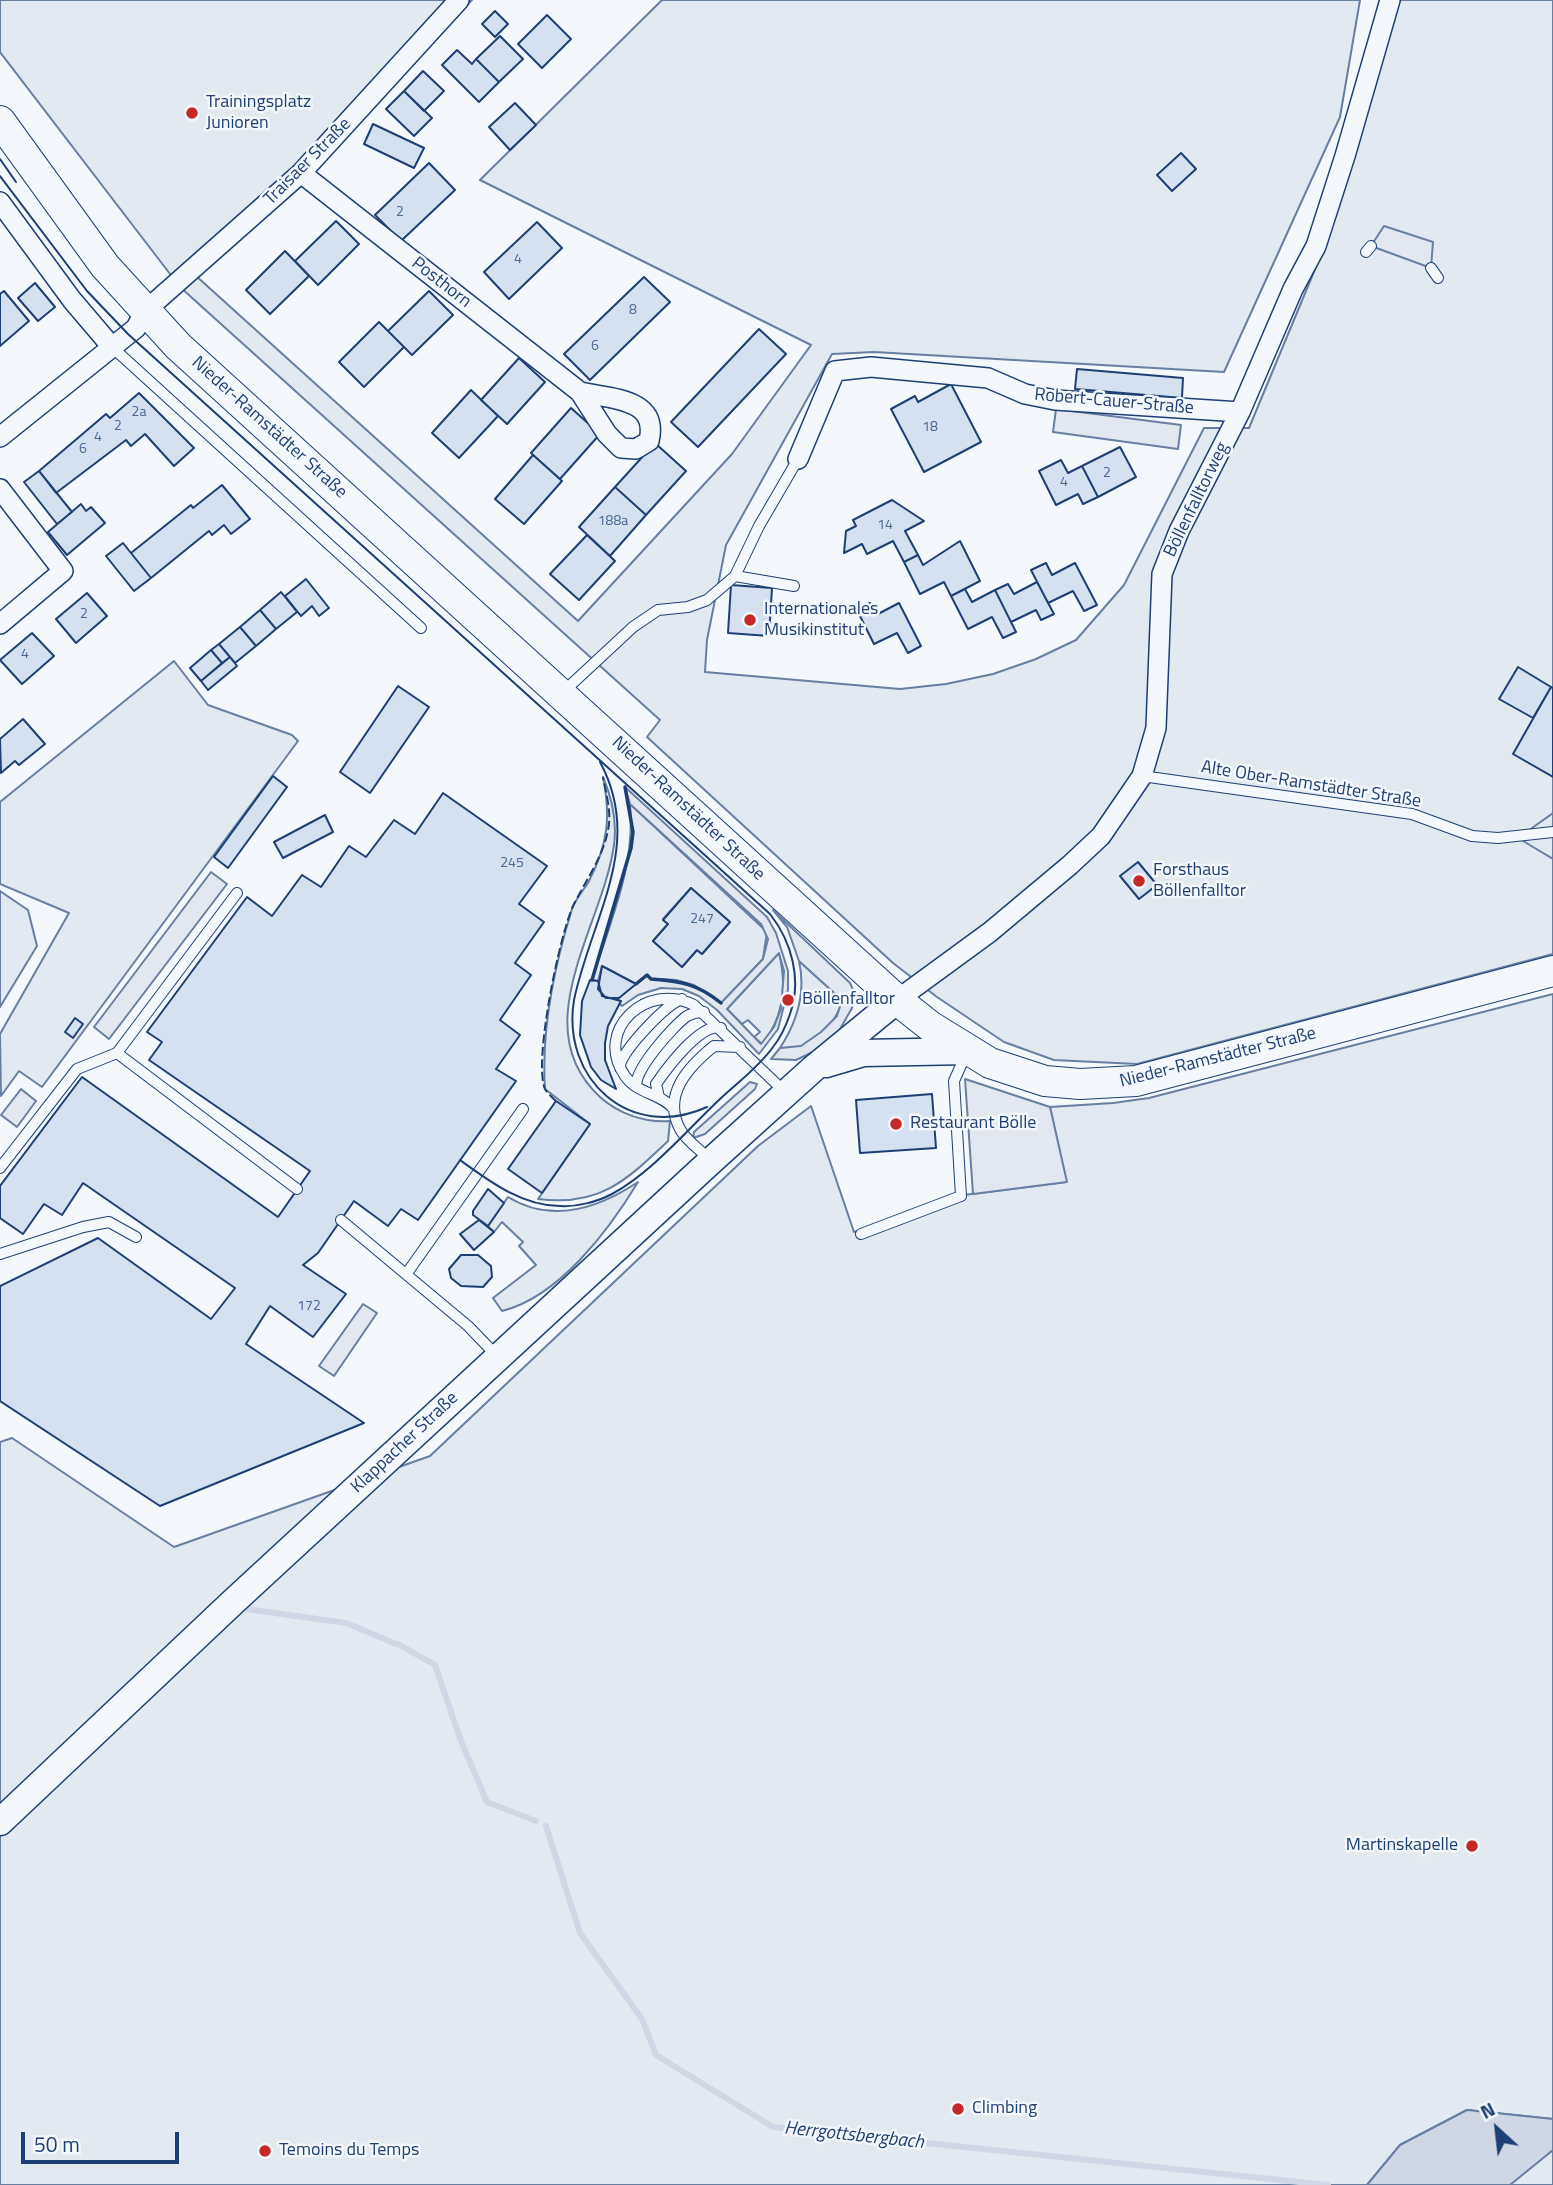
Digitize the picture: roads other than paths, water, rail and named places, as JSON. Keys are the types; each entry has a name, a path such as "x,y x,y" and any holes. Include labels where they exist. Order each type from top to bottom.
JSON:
{"main road":[{"name":"Nieder-Ramstädter Straße","path":"0,121 105,266 178,346 897,1000 968,1051 990,1063 1045,1080 1080,1084 1136,1082 1553,971"},
{"name":"Klappacher Straße","path":"0,1822 233,1602 711,1161 814,1068 897,1000"},
{"name":"Klappacher Straße","path":"814,1068 863,1053 968,1051"}],"street":[{"name":"Traisaer Straße","path":"0,437 136,328 145,311 301,173 459,0"},
{"name":"Böllenfalltorweg","path":"897,1000 990,932 1070,866 1101,836 1142,776 1156,728 1162,574 1179,531 1241,412 1293,289 1316,246 1390,0"},
{"name":"Posthorn","path":"301,173 580,392"},
{"path":"0,202 72,300 112,347"},
{"name":"Robert-Cauer-Straße","path":"798,459 835,371 871,367 988,379 1025,394 1055,400 1241,412"},
{"path":"0,489 64,571 0,624"}],"lane":[{"path":"1431,268 1438,278"},
{"path":"112,347 421,628"},
{"path":"562,693 633,626 658,610 688,607 707,600 736,576 759,526 798,459"},
{"path":"736,576 794,586"},
{"name":"Alte Ober-Ramstädter Straße","path":"1142,776 1412,814 1472,836 1498,838 1553,832"},
{"path":"0,1168 77,1069 117,1053 237,893"},
{"path":"674,1109 659,1097 638,1087 626,1077 620,1066 619,1034 629,1013 656,998 682,999 704,1012 786,1093"},
{"path":"620,1066 625,1054 666,1008 682,999"},
{"path":"638,1087 635,1079 640,1068 684,1019 704,1012"},
{"path":"659,1097 656,1084 700,1032 711,1027 721,1028"},
{"path":"711,1161 680,1130 673,1093 710,1048 718,1044 740,1047"},
{"path":"861,1234 961,1196 954,1081 968,1051"},
{"path":"117,1053 298,1189"},
{"path":"407,1273 523,1109"},
{"path":"341,1220 468,1326 498,1358"},
{"path":"0,1254 83,1227 110,1222 136,1237"}],"waterway":[{"name":"Herrgottsbergbach","path":"246,1609 346,1623 394,1643"},
{"name":"Herrgottsbergbach","path":"398,1644 435,1665 461,1741 487,1802 536,1821"},
{"name":"Herrgottsbergbach","path":"546,1826 580,1933 642,2019 656,2055 773,2127 1328,2185"}],"tram line":[{"path":"0,159 16,182"},
{"path":"0,176 87,291 128,334 770,914 784,937 793,962 795,988 790,1014 778,1039 755,1068 655,1163 627,1185 606,1197 587,1203 546,1205 507,1191 460,1160"},
{"path":"600,762 612,793 617,823 616,852 602,911 574,1000 573,1029 578,1055 590,1078 607,1096 628,1109 652,1116 679,1116 707,1107"}],"place":[{"name":"Trainingsplatz Junioren","path":"192,113"},
{"name":"Internationales Musikinstitut","path":"750,620"},
{"name":"Forsthaus Böllenfalltor","path":"1139,881"},
{"name":"Böllenfalltor","path":"788,1000"},
{"name":"Restaurant Bölle","path":"896,1124"},
{"name":"Martinskapelle","path":"1472,1846"},
{"name":"Climbing","path":"958,2109"},
{"name":"Temoins du Temps","path":"265,2151"}]}
